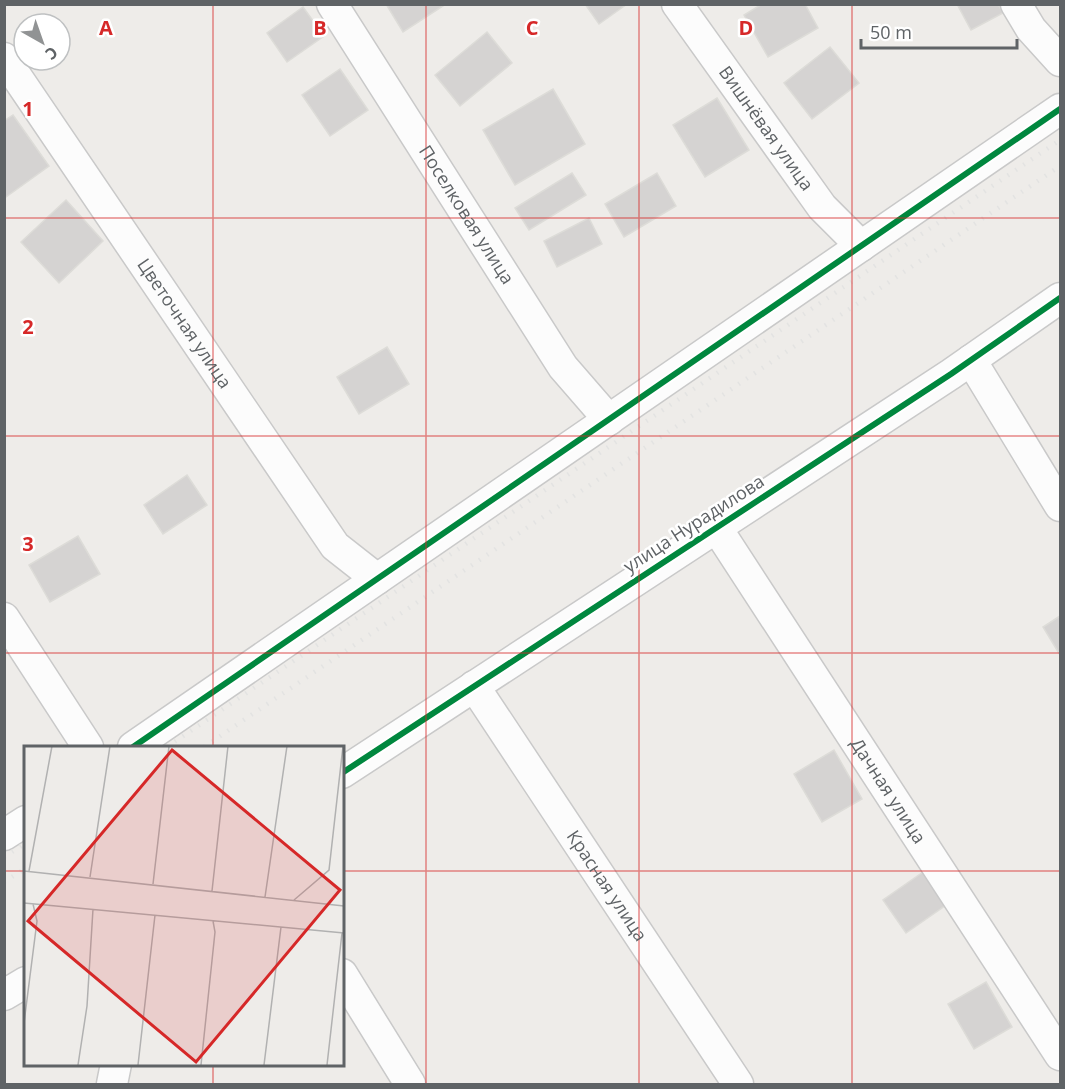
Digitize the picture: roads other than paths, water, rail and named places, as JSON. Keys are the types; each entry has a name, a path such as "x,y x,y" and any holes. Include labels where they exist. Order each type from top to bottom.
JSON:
{"street":[{"name":"Поселковая улица","path":"332,4 563,367 609,420"},
{"name":"Вишнёвая улица","path":"677,4 822,207 861,246"},
{"path":"1016,4 1031,29 1060,60"},
{"name":"Цветочная улица","path":"4,58 335,546 377,579"},
{"path":"134,746 1060,109"},
{"name":"улица Нурадилова","path":"344,772 971,360 1060,298"},
{"path":"971,360 1060,506"},
{"name":"Дачная улица","path":"716,527 1060,1055"},
{"path":"4,618 87,746"},
{"name":"Красная улица","path":"474,686 738,1084"},
{"path":"4,835 24,822"},
{"path":"344,977 410,1084"},
{"path":"4,995 24,983"},
{"path":"112,1084 116,1065"}],"railway":[{"path":"168,746 1060,140"},
{"path":"205,746 1060,166"},
{"path":"4,857 24,844"},
{"path":"4,882 24,869"}]}
